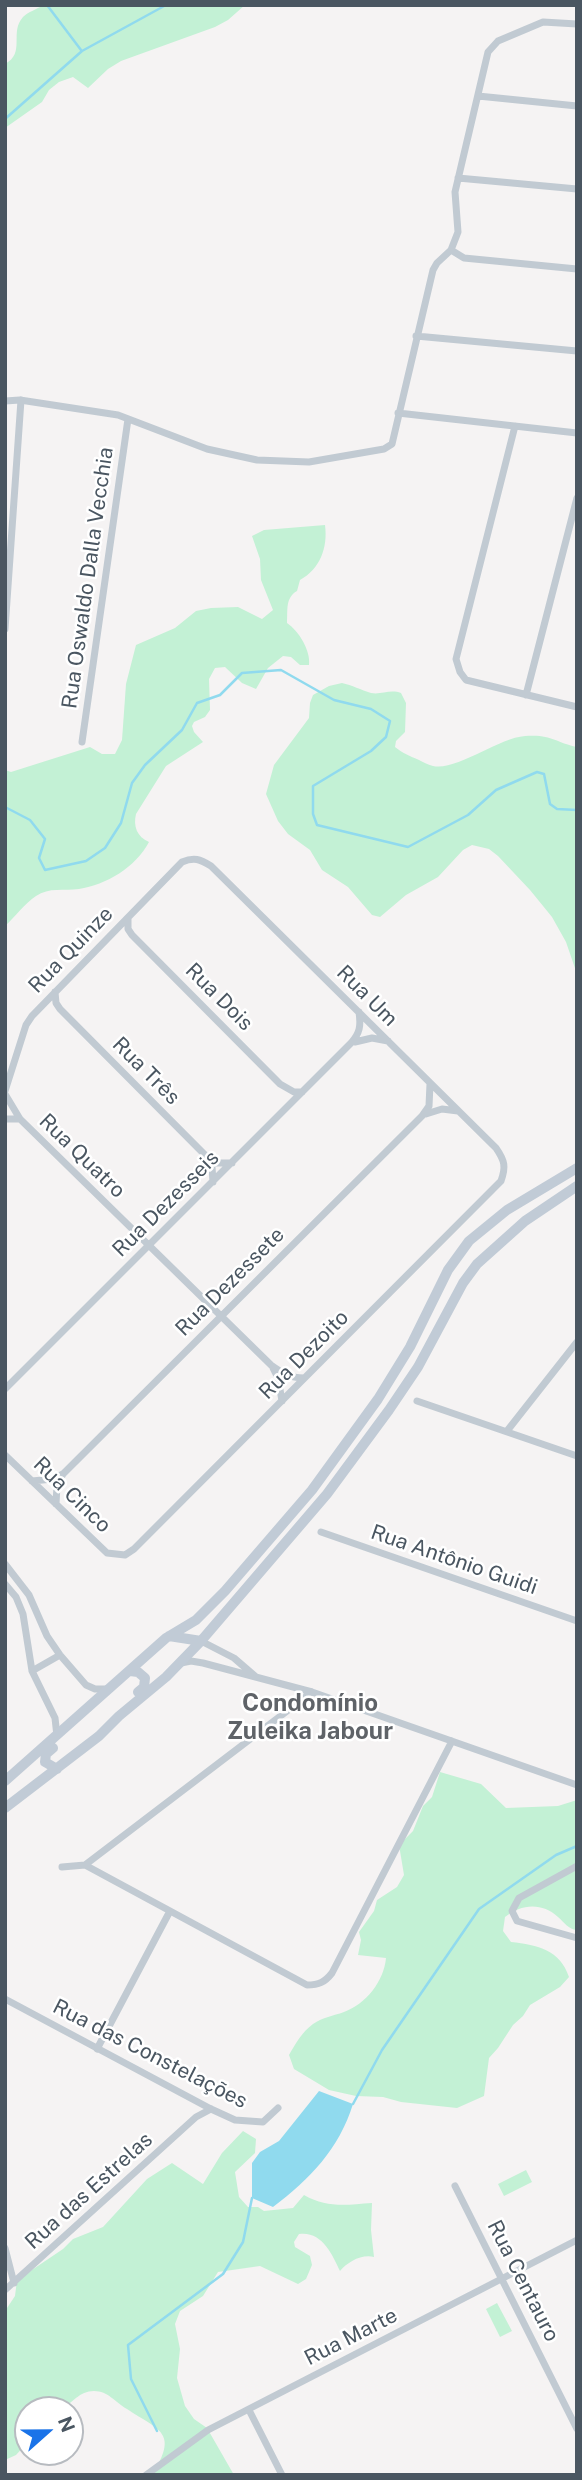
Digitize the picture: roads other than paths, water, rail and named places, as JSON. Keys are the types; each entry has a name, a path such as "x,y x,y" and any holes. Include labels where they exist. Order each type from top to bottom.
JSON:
{"main road":[{"path":"5,1782 168,1636 196,1620 216,1600 312,1490 378,1399 404,1358 448,1270 469,1241 507,1210 577,1168"},
{"path":"5,1808 99,1736 201,1641 327,1494 418,1367 447,1309 477,1264 525,1221 577,1186"},
{"path":"168,1636 201,1641"},
{"path":"119,1716 147,1682 142,1674 130,1671"},
{"path":"57,1769 45,1762 46,1754 96,1709 100,1699"}],"street":[{"path":"5,401 21,400 108,413 206,449 257,460 309,462 384,449 392,443 433,270 457,239 459,226 454,197 488,52 495,43 543,22 577,24"},
{"path":"478,96 577,106"},
{"path":"458,178 577,189"},
{"path":"450,250 464,258 577,269"},
{"path":"416,336 577,351"},
{"path":"5,629 21,400"},
{"path":"398,413 577,433"},
{"name":"Rua Oswaldo Dalla Vecchia","path":"82,742 128,419"},
{"path":"515,426 456,659 466,680 577,707"},
{"path":"526,695 577,498"},
{"name":"Rua Quinze","path":"5,1093 26,1025 182,862 196,859"},
{"name":"Rua Um","path":"196,859 211,866 496,1148 506,1168"},
{"path":"128,918 128,929 132,935"},
{"path":"112,934 119,932 132,935"},
{"name":"Rua Dois","path":"132,935 280,1084 294,1092 303,1092"},
{"name":"Rua Três","path":"55,992 56,1003 60,1009 208,1158"},
{"path":"40,1008 60,1009"},
{"name":"Rua Dezesseis","path":"5,1389 351,1043 358,1034 359,1012"},
{"path":"351,1043 372,1038 388,1041"},
{"path":"422,1116 429,1106 430,1083"},
{"path":"280,1084 284,1091 284,1110"},
{"name":"Rua Quatro","path":"5,1093 20,1119 271,1365 283,1374 304,1378"},
{"path":"422,1116 433,1110 458,1111"},
{"name":"Rua Dezessete","path":"63,1474 422,1116"},
{"name":"Rua Quatro","path":"5,1119 20,1119"},
{"path":"208,1158 216,1163 232,1163"},
{"path":"208,1158 213,1182"},
{"name":"Rua Dezoito","path":"117,1556 125,1555 134,1549 501,1181 506,1168"},
{"path":"507,1431 577,1342"},
{"name":"Rua Quatro","path":"271,1365 278,1378 282,1401"},
{"path":"417,1401 577,1456"},
{"name":"Rua Cinco","path":"5,1455 107,1553 117,1556"},
{"path":"32,1481 53,1479 63,1474"},
{"path":"56,1504 57,1485 63,1474"},
{"name":"Rua Antônio Guidi","path":"321,1532 577,1621"},
{"path":"5,1564 29,1595 47,1636 60,1655 90,1688 111,1689"},
{"path":"5,1584 16,1597 23,1614 32,1671 55,1718 57,1737"},
{"path":"201,1641 234,1658 256,1678"},
{"path":"32,1671 60,1655"},
{"path":"180,1663 203,1663 312,1692 577,1785"},
{"path":"62,1867 85,1865 312,1692"},
{"path":"85,1865 307,1985 316,1985 326,1981 332,1973 452,1741"},
{"path":"577,1866 519,1898 512,1911 517,1921 577,1938"},
{"path":"97,2049 170,1911"},
{"name":"Rua das Constelações","path":"5,1999 235,2120 263,2122 278,2108"},
{"path":"195,2101 196,2117"},
{"name":"Rua das Estrelas","path":"5,2290 196,2117 211,2109"},
{"name":"Rua Centauro","path":"455,2186 577,2429"},
{"name":"Rua Marte","path":"146,2475 208,2430 577,2240"},
{"path":"5,2248 14,2283"},
{"path":"249,2410 282,2475"}],"water":[{"path":"319,2091 353,2104 340,2135 311,2174 273,2207 252,2198 252,2163 260,2152 279,2141"}],"waterway":[{"path":"47,5 81,50"},
{"path":"5,119 82,51 166,5"},
{"path":"5,807 30,820 45,839 39,858 45,870 86,861 105,848 121,823 132,783 145,765 182,730 197,703 220,695 242,673 281,670 334,700 371,709 390,721 386,737 371,751 313,786 313,814 317,825 408,847 468,815 496,790 537,772 544,774 550,804 557,809 577,810"},
{"path":"353,2104 382,2050 479,1909 556,1855 577,1846"},
{"path":"157,2431 131,2379 128,2345 223,2274 243,2242 252,2198"}],"district":[{"name":"Condomínio Zuleika Jabour","path":"310,1718"}]}
